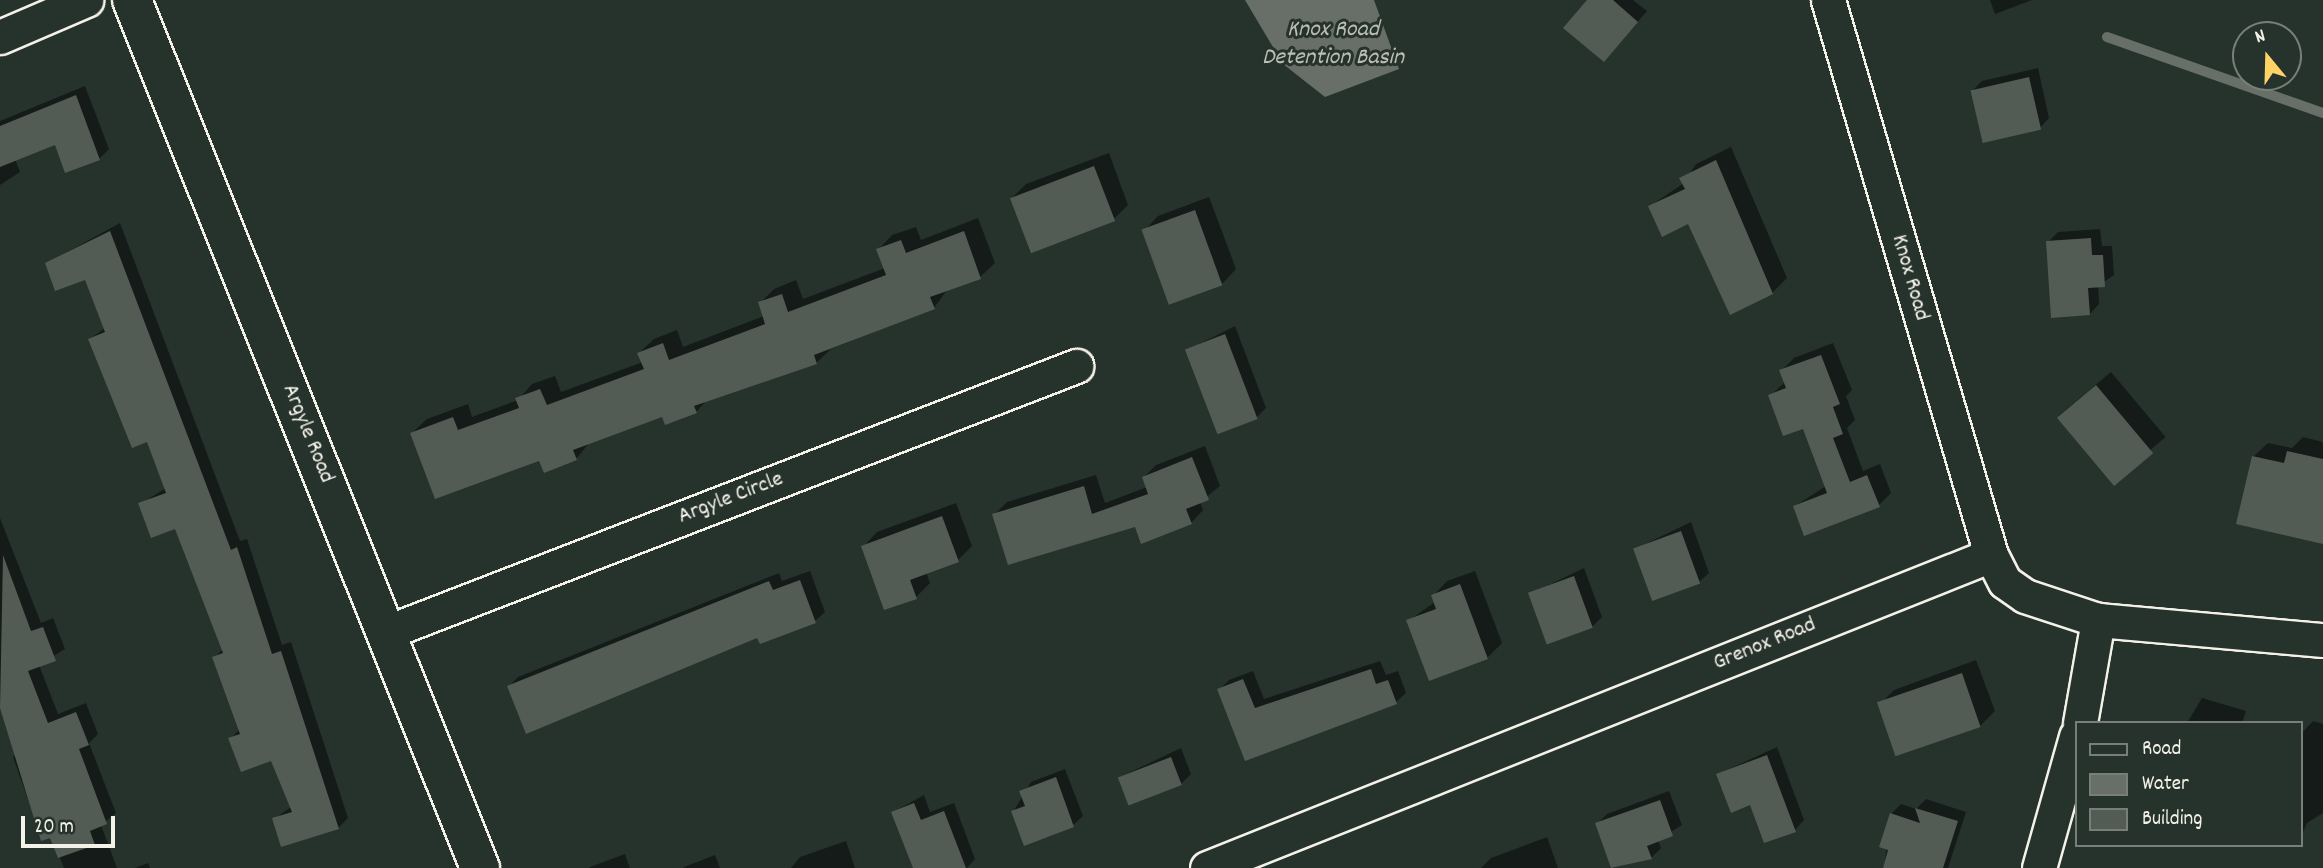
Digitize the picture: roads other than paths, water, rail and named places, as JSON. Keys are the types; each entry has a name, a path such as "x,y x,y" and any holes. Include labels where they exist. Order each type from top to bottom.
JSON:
{"street":[{"path":"0,37 86,0"},
{"name":"Argyle Road","path":"132,0 480,868"},
{"name":"Knox Road","path":"1828,0 1991,555"},
{"name":"Argyle Circle","path":"387,632 1076,366"},
{"path":"1991,555 2005,582 2025,596 2098,620 2323,640"},
{"name":"Grenox Road","path":"1207,868 1991,555"},
{"path":"2080,721 2098,620"},
{"path":"2039,868 2074,743"}],"water":[{"name":"Knox Road Detention Basin","path":"1245,0 1374,0 1399,69 1325,97 1283,64"}],"waterway":[{"path":"2107,37 2323,113"}]}
